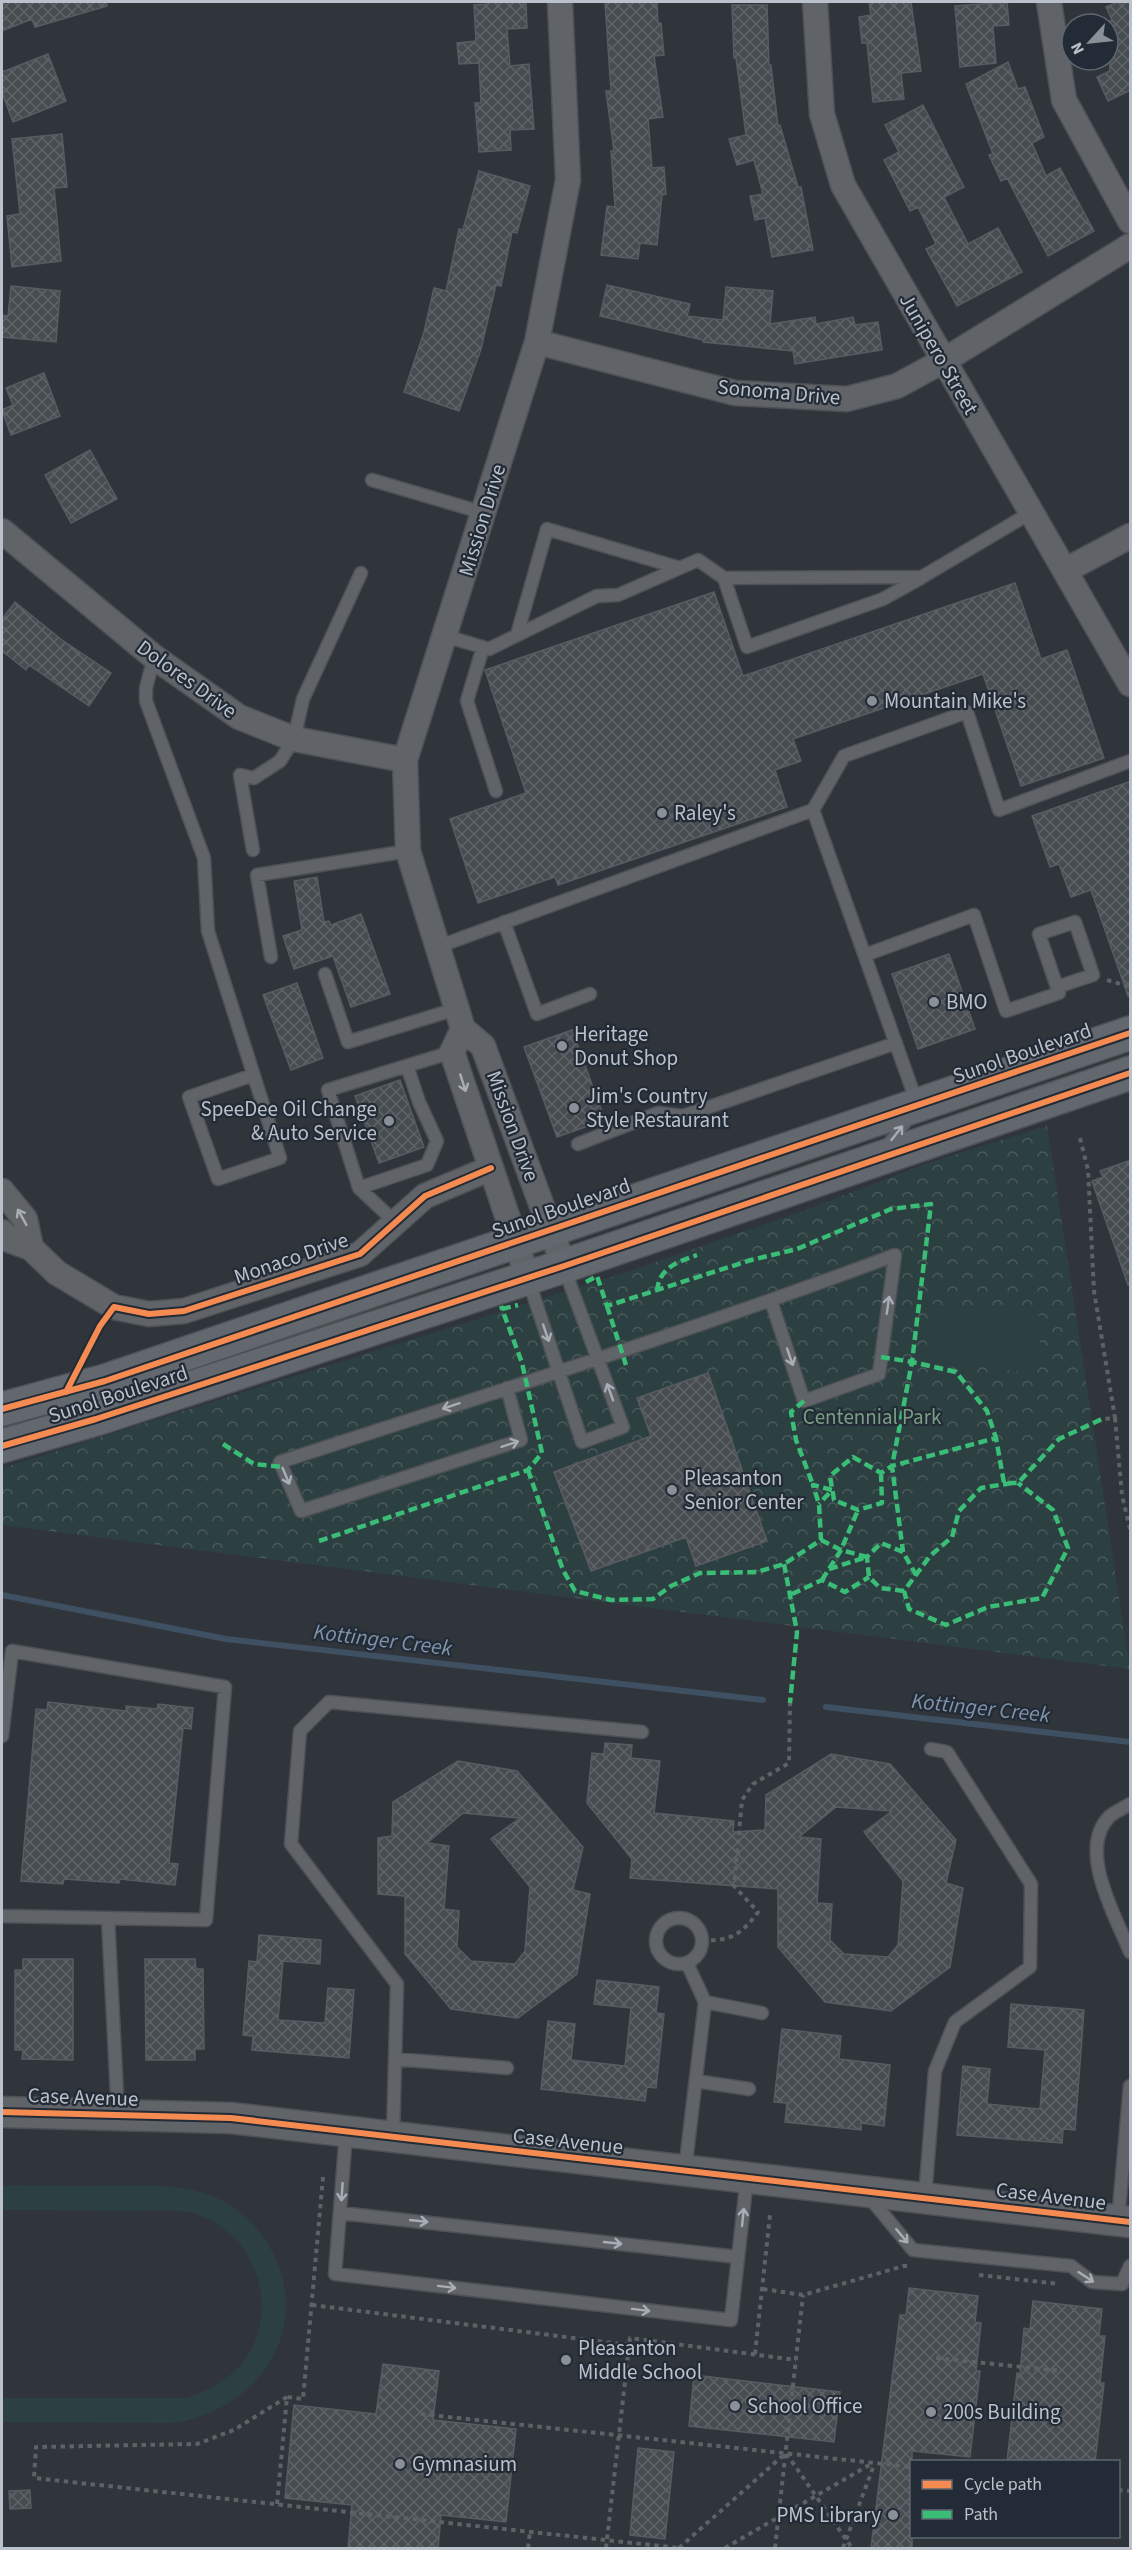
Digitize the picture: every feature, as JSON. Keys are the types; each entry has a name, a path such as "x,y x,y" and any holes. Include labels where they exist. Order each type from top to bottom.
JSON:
{"main road":[{"name":"Sunol Boulevard","path":"2,1409 105,1381 550,1228 1131,1033"},
{"name":"Sunol Boulevard","path":"2,1446 96,1419 528,1278 1131,1073"}],"street":[{"name":"Mission Drive","path":"560,2 568,180 537,342 405,760 408,851 437,946 460,1019 483,1046 564,1266"},
{"name":"Junipero Street","path":"815,2 822,114 843,185 943,362 1131,684"},
{"path":"1048,2 1064,100 1131,221"},
{"name":"Sonoma Drive","path":"537,342 735,393 848,399 897,386 943,362 1131,246"},
{"name":"Dolores Drive","path":"2,531 154,657 239,717 294,739 405,760"},
{"path":"1066,570 1131,536"},
{"path":"452,1052 460,1019"},
{"name":"Mission Drive","path":"452,1052 528,1278"},
{"name":"Monaco Drive","path":"2,1232 9,1240 31,1248 57,1273 114,1307 149,1314 183,1311 360,1254 425,1196 491,1168"},
{"path":"2,1191 25,1219 31,1248"},
{"name":"Case Avenue","path":"2,2112 231,2118 1124,2221"}],"lane":[{"path":"372,480 484,513"},
{"path":"724,578 747,646 883,599 1032,512"},
{"path":"516,636 547,529 680,568"},
{"path":"445,636 489,649 597,596 618,595 698,561 724,578 922,578"},
{"path":"253,850 240,775 254,778 280,761 294,739 303,699 361,573"},
{"path":"483,647 467,701 496,791"},
{"path":"154,657 146,688 146,700 204,858 208,931 280,1158 218,1179 189,1097 253,1075"},
{"path":"437,946 813,810 844,756 967,712 999,810 1131,761"},
{"path":"813,810 918,1106 876,1160"},
{"path":"271,957 257,875 408,851"},
{"path":"865,955 974,915 1006,1011 1059,993 1039,934 1075,922 1093,975 1057,987"},
{"path":"504,922 537,1014 590,994"},
{"path":"325,974 348,1042 460,1019"},
{"path":"578,1144 658,1113 683,1116 896,1042"},
{"path":"395,1222 359,1188 328,1090 452,1052"},
{"path":"359,1188 427,1165 437,1141 419,1102 407,1065"},
{"path":"507,1388 521,1440 301,1511 280,1462 771,1301 895,1255 879,1374 804,1401 771,1301"},
{"path":"528,1278 582,1442 623,1427 564,1266"},
{"path":"2,1736 12,1651 225,1687 206,1920 2,1916"},
{"path":"393,2138 397,1984 291,1844 300,1731 329,1702 642,1732"},
{"path":"924,2198 935,2072 956,2022 1030,1967 1031,1884 947,1752 932,1749"},
{"path":"1131,1804 1110,1816 1099,1834 1096,1866 1131,1952"},
{"path":"108,1918 118,2115"},
{"path":"676,1918 694,1923 702,1940 695,1958 687,1963 678,1964 661,1956 656,1941 661,1926 676,1918"},
{"path":"685,2171 705,2002 687,1963"},
{"path":"705,2002 762,2013"},
{"path":"395,2059 507,2068"},
{"path":"696,2081 749,2089"},
{"path":"1124,2221 1131,2086"},
{"path":"346,2133 335,2274 731,2320 747,2178"},
{"path":"864,2192 913,2250 1071,2266 1092,2282 1122,2284 1131,2266"},
{"path":"340,2213 738,2257"}],"path":[{"path":"1093,975 1127,986 1131,996"},
{"path":"1080,1138 1088,1170 1094,1291 1115,1418 1122,1495 1131,1529"},
{"path":"1102,1419 1115,1418"},
{"path":"702,1940 721,1941 746,1929 758,1912 734,1886 742,1800 753,1784 789,1763 790,1703"},
{"path":"323,2177 303,2398 287,2397 234,2430 197,2444 36,2447 34,2478 679,2548 786,2453"},
{"path":"755,2354 770,2215"},
{"path":"763,2289 803,2295 904,2266 915,2267"},
{"path":"970,2274 1059,2284"},
{"path":"775,2548 803,2295"},
{"path":"312,2305 628,2345"},
{"path":"606,2548 630,2338 796,2360"},
{"path":"936,2358 1061,2371"},
{"path":"277,2504 287,2397"},
{"path":"421,2414 910,2467"},
{"path":"786,2453 852,2548"},
{"path":"725,2548 874,2463"},
{"path":"843,2548 874,2463"},
{"path":"528,2548 530,2532"}],"green space":[{"name":"Centennial Park","path":"1047,1126 1130,1669 2,1525 2,1468 624,1273 806,1210 928,1163"},
{"path":"932,1304 1043,1316 1036,1374 925,1359"},
{"path":"2,2185 167,2186 199,2192 230,2205 250,2221 266,2240 274,2255 284,2285 286,2313 280,2340 268,2365 250,2386 228,2403 201,2416 172,2423 2,2422 2,2398 186,2398 199,2394 232,2373 249,2354 259,2329 262,2311 261,2293 251,2260 241,2245 215,2223 198,2215 171,2211 2,2210"}],"building":[{"path":"2,2 106,2 107,6 35,27 32,19 2,31"},
{"path":"487,2 526,2 527,28 507,29 510,66 529,64 534,129 510,130 511,150 479,152 475,103 481,103 479,63 459,64 457,43 476,41 474,5 488,4"},
{"path":"605,2 657,2 658,23 661,23 664,55 654,56 663,117 648,119 652,168 664,167 666,194 662,195 657,245 640,243 638,259 601,255 607,206 615,207 611,151 614,151 606,91 611,91"},
{"path":"869,2 911,2 921,71 901,73 904,99 873,102 867,43 862,43 859,17 871,15"},
{"path":"1007,2 1009,25 993,26 996,63 960,67 955,6"},
{"path":"1118,2 1131,2 1131,90 1108,101 1097,77 1108,72 1120,72 1120,12 1108,12 1106,7"},
{"path":"732,5 767,5 769,65 771,65 778,126 780,125 798,187 801,187 813,250 772,257 765,218 755,220 750,196 763,194 754,160 737,165 729,139 746,135 736,58 734,58"},
{"path":"48,54 66,101 13,122 2,92 2,72"},
{"path":"1008,62 1018,89 1025,87 1044,137 1032,143 1046,176 1060,168 1094,231 1048,256 1007,178 1001,181 989,155 993,154 966,84"},
{"path":"923,105 964,187 944,197 968,244 998,228 1022,272 957,306 926,249 936,244 918,207 910,211 884,160 899,152 885,125"},
{"path":"62,134 67,187 54,188 61,261 12,267 7,216 20,214 12,139"},
{"path":"479,171 530,186 517,233 512,232 501,286 496,285 481,349 459,411 404,392 424,332 434,288 446,291 459,229 463,230"},
{"path":"607,285 690,304 687,316 723,320 726,287 773,291 770,324 815,317 816,324 853,317 855,325 878,322 882,350 795,364 793,351 703,342 703,340 600,316"},
{"path":"11,286 60,291 56,342 2,337 2,315 8,316"},
{"path":"44,373 60,416 11,435 2,410 13,405 6,388"},
{"path":"90,450 117,499 71,523 45,475"},
{"path":"1015,583 1041,659 1067,650 1104,758 1021,786 983,674 793,739 801,761 775,770 787,807 558,885 555,877 478,903 450,819 526,793 485,670 714,592 743,676"},
{"path":"15,602 62,640 111,673 89,706 29,665 26,670 2,651 2,619"},
{"path":"1131,781 1131,996 1128,996 1091,890 1071,897 1059,864 1050,867 1032,816"},
{"path":"317,877 324,922 329,921 331,925 361,914 390,994 351,1007 333,956 294,969 283,936 302,930 294,881"},
{"name":"BMO","path":"949,954 975,1029 918,1049 892,974"},
{"path":"297,983 323,1058 291,1070 263,995"},
{"path":"572,1030 605,1120 557,1137 524,1047"},
{"name":"SpeeDee Oil Change & Auto Service","path":"400,1080 424,1147 379,1163 355,1096"},
{"path":"1131,1160 1131,1285 1128,1285 1092,1181 1103,1177 1100,1171"},
{"path":"708,1373 767,1541 696,1566 686,1537 591,1571 554,1472 651,1436 637,1398"},
{"path":"48,1702 126,1711 126,1706 157,1709 158,1704 193,1708 191,1729 183,1728 169,1863 178,1864 175,1885 120,1879 119,1883 64,1879 63,1884 21,1881 36,1709 47,1710"},
{"path":"605,1743 632,1745 631,1758 660,1761 654,1813 734,1821 733,1832 765,1830 766,1795 831,1754 890,1764 956,1840 946,1883 963,1888 950,1967 891,2011 825,2002 778,1947 778,1889 630,1878 632,1859 587,1803 592,1753 604,1754","holes":["836,1807 892,1811 864,1832 903,1881 898,1945 888,1957 844,1954 830,1940 832,1904 817,1903 821,1839 799,1837"]},
{"path":"458,1761 517,1771 583,1847 573,1890 590,1894 577,1974 518,2018 451,2009 405,1954 405,1896 378,1894 378,1838 392,1836 393,1802","holes":["463,1813 520,1818 491,1839 530,1887 525,1951 515,1964 471,1961 457,1947 459,1911 444,1909 449,1846 427,1843"]},
{"path":"259,1935 321,1940 320,1964 283,1961 278,2020 325,2023 328,1988 354,1990 349,2058 252,2050 253,2036 243,2035 249,1961 257,1962"},
{"path":"23,1959 73,1959 73,2060 22,2059 23,2050 15,2050 15,1970 23,1970"},
{"path":"145,1959 195,1959 196,1969 203,1969 204,2049 195,2049 195,2060 146,2060"},
{"path":"597,1980 659,1987 656,2013 664,2014 656,2088 647,2087 645,2101 541,2089 548,2021 575,2024 571,2060 625,2066 631,2008 594,2004"},
{"path":"1011,2004 1084,2010 1075,2130 1063,2129 1062,2143 957,2135 963,2066 990,2069 987,2104 1040,2109 1045,2050 1008,2047"},
{"path":"782,2029 841,2036 839,2059 890,2065 884,2126 861,2123 861,2130 785,2122 787,2103 774,2102"},
{"path":"909,2288 978,2296 975,2322 981,2323 976,2371 980,2371 970,2457 912,2451 910,2538 912,2538 912,2548 871,2548 900,2315 906,2315"},
{"path":"1033,2301 1102,2309 1099,2336 1105,2336 1100,2383 1104,2383 1095,2460 1007,2460 1017,2373 1020,2374 1024,2328 1030,2329"},
{"name":"Gymnasium","path":"383,2364 439,2371 433,2420 516,2429 506,2522 441,2515 438,2548 348,2548 352,2505 285,2498 294,2405 376,2414"},
{"path":"694,2375 840,2392 834,2442 689,2426"},
{"path":"638,2448 674,2452 665,2539 630,2535"},
{"path":"30,2490 31,2508 10,2509 9,2491"}],"waterway":[{"name":"Kottinger Creek","path":"2,1595 226,1639 763,1700"},
{"name":"Kottinger Creek","path":"826,1707 1130,1742"}],"marked path":[{"path":"586,1282 597,1276 607,1306 751,1260 797,1249 891,1209 931,1204 912,1362 956,1372 987,1411 996,1438"},
{"path":"657,1291 658,1283 665,1271 676,1263 697,1255"},
{"path":"502,1309 518,1305"},
{"path":"319,1541 528,1470 542,1453 522,1363 501,1306"},
{"path":"607,1306 626,1365"},
{"path":"881,1357 912,1362 892,1466 903,1552"},
{"path":"804,1401 791,1412 796,1440 813,1485"},
{"path":"881,1473 882,1503 858,1510 834,1500 830,1476 853,1457 881,1473 892,1466 996,1438 1004,1483 1018,1483 1059,1439 1102,1419"},
{"path":"223,1444 254,1464 282,1467"},
{"path":"528,1470 563,1570 575,1591 611,1600 653,1599 671,1586 700,1573 757,1572 784,1564 821,1540 819,1504 813,1485 832,1490 819,1504"},
{"path":"1012,1483 981,1488 959,1511 952,1537 930,1556 904,1591 909,1609 946,1625 988,1607 1042,1598 1068,1548 1053,1510 1018,1483"},
{"path":"821,1540 841,1550 858,1510"},
{"path":"904,1591 880,1588 869,1577 867,1557 881,1543 903,1552 916,1575"},
{"path":"822,1580 841,1550 867,1557"},
{"path":"829,1569 867,1557"},
{"path":"784,1564 797,1632 790,1703"},
{"path":"792,1594 822,1580 845,1592 869,1577"}],"cycle path":[{"path":"2,1409 105,1381 1130,1033"},
{"path":"2,1446 96,1419 564,1266 1130,1073"},
{"path":"66,1392 100,1326 114,1307 149,1314 184,1311 360,1254 425,1196 491,1168"},
{"path":"2,2112 231,2118 1130,2222"}],"place":[{"name":"Mountain Mike's","path":"872,701"},
{"name":"Raley's","path":"662,813"},
{"name":"BMO","path":"934,1002"},
{"name":"Heritage Donut Shop","path":"562,1046"},
{"name":"Jim's Country Style Restaurant","path":"574,1108"},
{"name":"SpeeDee Oil Change & Auto Service","path":"389,1121"},
{"name":"Pleasanton Senior Center","path":"672,1490"},
{"name":"Pleasanton Middle School","path":"566,2360"},
{"name":"School Office","path":"735,2406"},
{"name":"200s Building","path":"931,2412"},
{"name":"Gymnasium","path":"400,2464"},
{"name":"PMS Library","path":"893,2515"}]}
